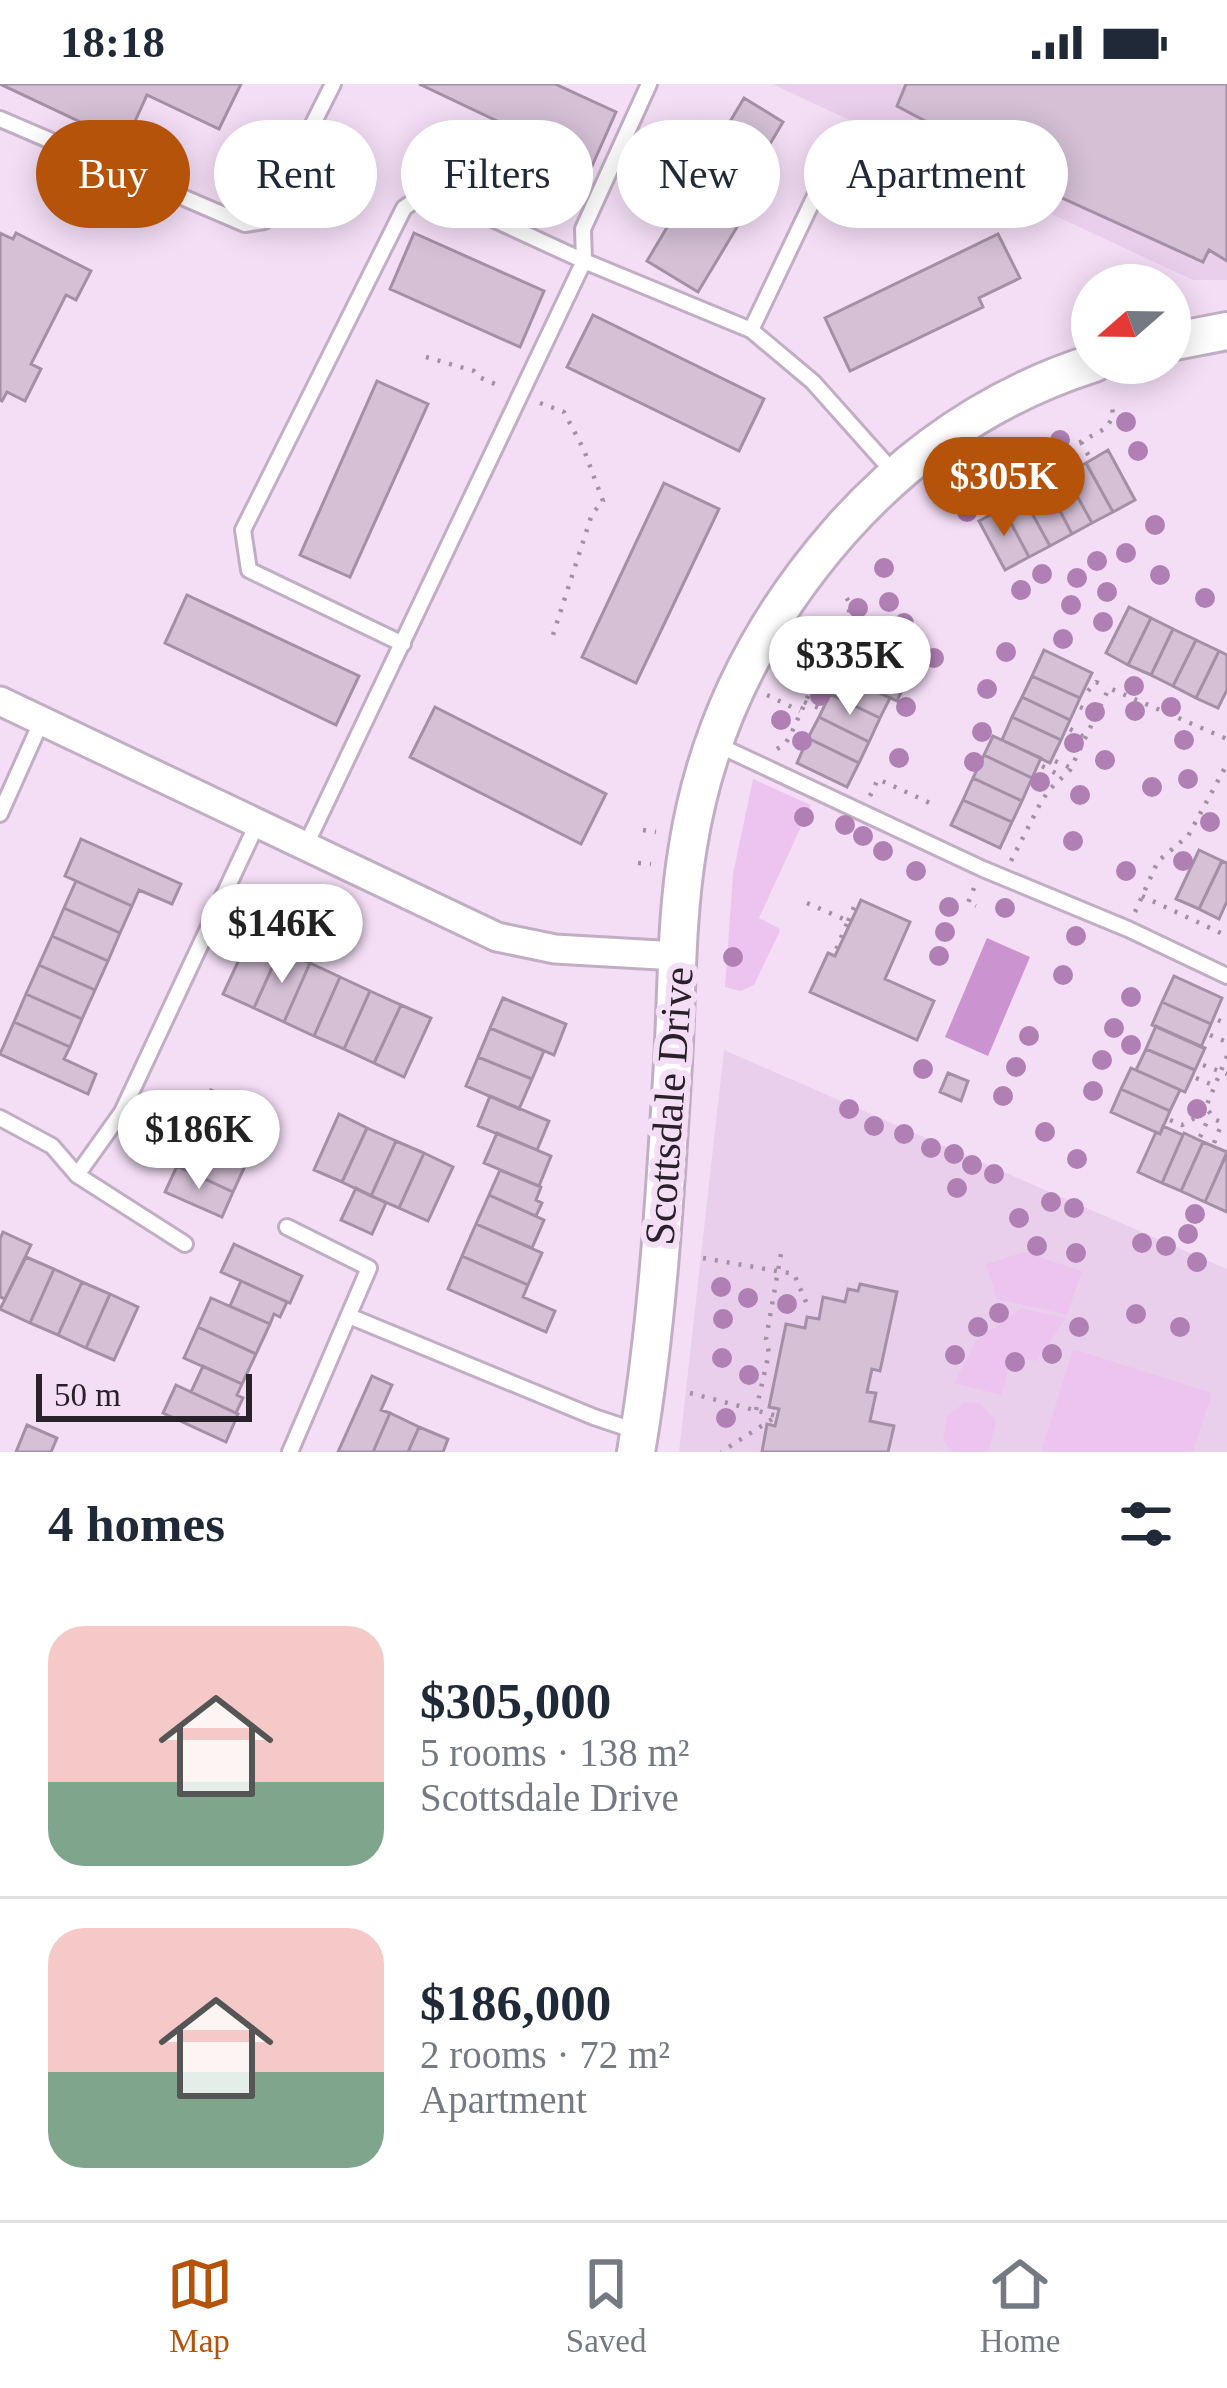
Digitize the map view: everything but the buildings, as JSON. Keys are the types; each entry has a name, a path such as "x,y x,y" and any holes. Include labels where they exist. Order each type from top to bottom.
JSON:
{"street":[{"path":"1191,338 1227,331"},
{"name":"Scottsdale Drive","path":"638,1442 668,1144 687,850 713,743 748,662 782,604 861,507 927,447 1003,400 1071,372"},
{"path":"0,700 497,937 555,950 677,956"}],"lane":[{"path":"0,119 245,224 263,221 333,84"},
{"path":"305,847 584,260 583,230 649,84"},
{"path":"403,644 248,570 243,530 404,208 430,190 751,330 813,382 895,474"},
{"path":"751,330 804,219"},
{"path":"0,814 42,720"},
{"path":"713,743 1227,976"},
{"path":"77,1175 122,1112 257,824"},
{"path":"0,1118 52,1147 77,1175 184,1244"},
{"path":"286,1227 369,1268 290,1452"},
{"path":"349,1316 594,1417 638,1442"}],"path":[{"path":"426,357 474,371 564,412 584,450 603,501 592,514 552,638"},
{"path":"952,489 968,498 987,493 1111,423 1112,405"},
{"path":"1081,442 1090,458"},
{"path":"1060,453 1069,468"},
{"path":"1045,461 1054,476"},
{"path":"1015,478 1024,493"},
{"path":"1006,482 1015,498"},
{"path":"987,493 994,509"},
{"path":"769,750 785,744 850,612 844,595"},
{"path":"838,636 862,646"},
{"path":"823,664 849,674"},
{"path":"818,673 835,680"},
{"path":"1088,691 1096,682 1227,739"},
{"path":"1003,877 1037,808 1072,768 1109,688"},
{"path":"804,702 819,709"},
{"path":"1080,707 1097,714"},
{"path":"798,717 811,724"},
{"path":"1070,729 1086,738"},
{"path":"1055,761 1072,768"},
{"path":"1042,766 1064,778"},
{"path":"1128,929 1158,861 1188,836 1226,766"},
{"path":"1219,781 1227,784"},
{"path":"1024,802 1037,808"},
{"path":"1204,810 1214,814"},
{"path":"643,830 656,832"},
{"path":"1007,842 1018,847"},
{"path":"638,863 651,864"},
{"path":"1142,896 1216,926 1227,936"},
{"path":"835,952 856,902"},
{"path":"807,903 848,921"},
{"path":"1191,919 1195,910"},
{"path":"1218,1020 1227,1024"},
{"path":"1210,1035 1227,1042"},
{"path":"1214,1143 1225,1124 1206,1107 1224,1073 1227,1056"},
{"path":"1203,1065 1224,1073"},
{"path":"1196,1078 1215,1085"},
{"path":"1170,1120 1181,1128 1209,1113"},
{"path":"1200,1137 1209,1113"},
{"path":"756,1410 769,1353 766,1339 782,1248"},
{"path":"703,1258 794,1274 809,1309"},
{"path":"690,1393 777,1416 721,1452"}],"shaded area":[{"path":"772,84 1227,84 1227,280 1193,280 1191,264 1159,264 1068,222 1068,120 849,120"},
{"path":"753,779 811,805 759,918 780,929 779,933 754,985 741,991 725,987 733,874"},
{"path":"987,938 1030,957 988,1056 945,1037"},
{"path":"724,1050 1227,1269 1227,1452 679,1452"},
{"path":"1024,1252 1082,1271 1067,1315 997,1299 986,1264"},
{"path":"1021,1308 1066,1318 1037,1361 1012,1357 1001,1395 954,1383 976,1341"},
{"path":"1073,1349 1212,1393 1193,1452 1041,1452"},
{"path":"965,1402 980,1403 996,1422 988,1452 953,1452 943,1440 947,1416"}]}
